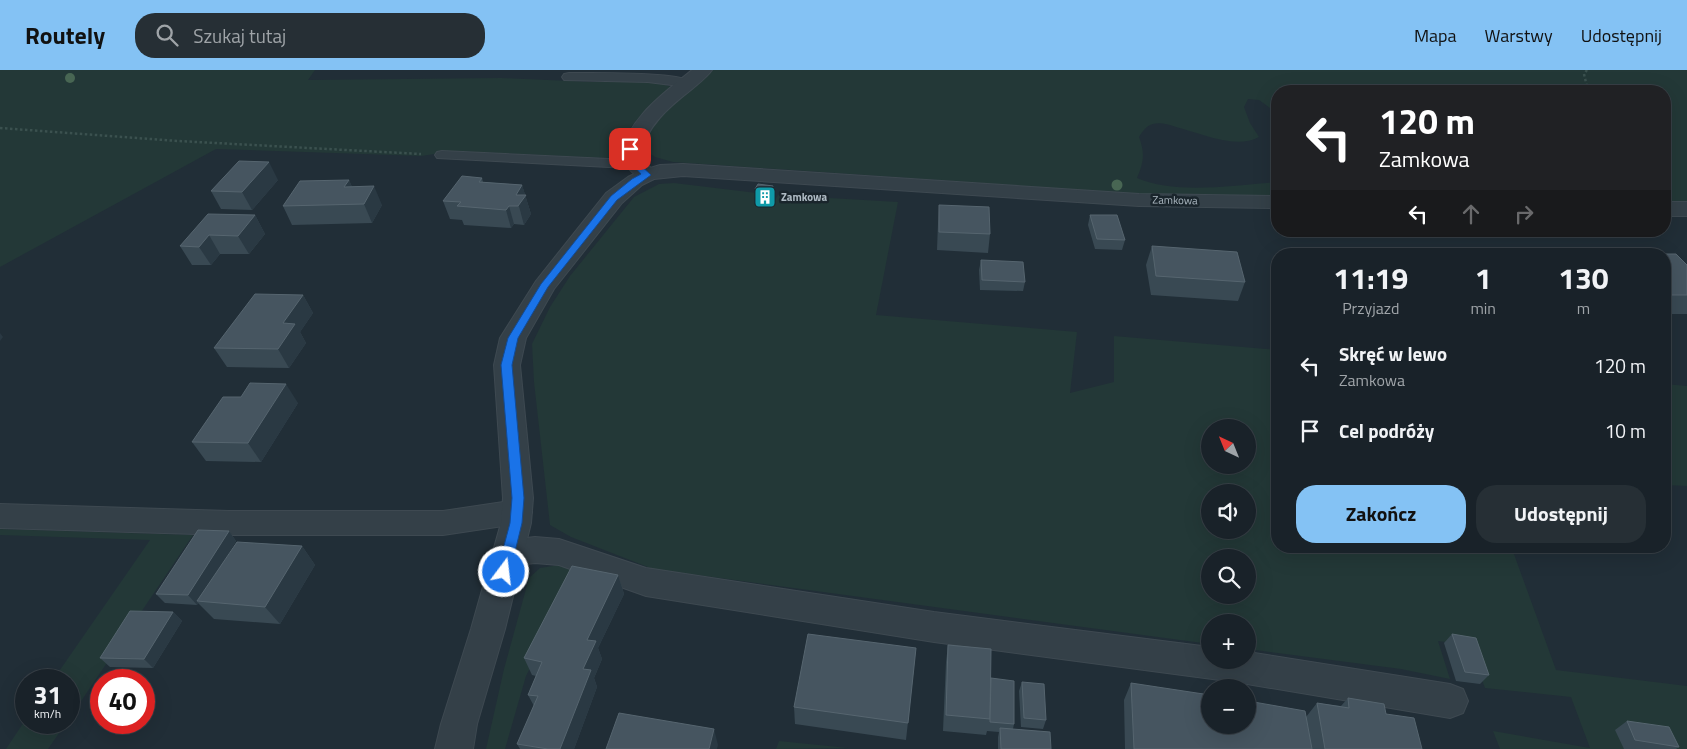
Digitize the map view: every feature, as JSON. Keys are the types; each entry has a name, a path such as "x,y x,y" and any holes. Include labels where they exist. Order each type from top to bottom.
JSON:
{"street":[{"path":"454,749 458,724 509,553 517,512 516,473 506,365 513,338 544,286 614,198 635,181 640,169 630,157 630,149 633,140 644,124 703,70"},
{"name":"Zamkowa","path":"640,169 660,171 684,170 1139,200 1271,202"},
{"path":"1671,209 1687,209"},
{"path":"0,516 229,523 444,523 517,512"},
{"path":"509,553 535,550 559,552 646,582 934,627 1235,666 1450,701"}],"lane":[{"path":"569,77 648,78 687,83"},
{"path":"442,155 609,163 640,169"}],"path":[{"path":"1587,70 1584,74 1587,85"},
{"path":"0,128 178,141 442,155"}],"green space":[{"path":"0,70 315,70 308,80 501,78 593,82 640,81 661,83 671,87 666,94 640,116 612,156 607,158 455,151 421,156 216,149 0,267"},
{"path":"710,70 1687,70 1687,205 1671,205 1671,85 1271,85 1271,109 1259,100 1248,99 1244,107 1250,123 1259,137 1250,141 1239,142 1218,139 1171,125 1156,123 1149,126 1139,137 1143,158 1137,178 1152,183 1187,188 1271,183 1271,196 1141,194 673,162 655,157 643,149 645,135 657,117"},
{"path":"674,183 757,193 754,200 774,202 778,195 898,202 876,315 1077,332 1070,393 1114,382 1114,336 1271,349 1271,553 1514,553 1556,670 1687,686 1687,749 1500,749 1493,731 1590,748 1571,697 1485,688 1469,645 1438,641 1450,679 1401,669 1256,650 1256,614 1201,614 1201,643 653,569 571,537 550,525 534,382 532,344 550,307 570,276 634,197 659,184"},
{"path":"1671,385 1687,386 1687,486 1671,485"},
{"path":"0,529 193,535 103,669 90,669 90,688 80,703 80,669 61,669 150,540 0,535"},
{"path":"559,565 580,569 526,676 505,749 486,749 504,669 529,578 540,568"},
{"path":"16,734 58,734 48,749 6,749"},
{"path":"779,741 848,748 776,749"}],"building":[{"path":"239,161 269,162 242,192 211,191"},
{"path":"462,176 482,178 479,182 522,185 516,195 526,195 518,206 509,206 506,210 457,206 461,202 443,201"},
{"path":"349,180 344,187 374,186 364,204 283,206 300,181"},
{"path":"758,184 773,186 771,191 755,189"},
{"path":"939,205 989,207 990,234 939,232"},
{"path":"208,214 255,215 238,236 209,235 199,247 180,246"},
{"path":"1090,215 1117,215 1125,240 1097,239"},
{"path":"1152,246 1237,252 1245,282 1156,276"},
{"path":"1671,254 1676,254 1687,265 1687,295 1671,295"},
{"path":"981,260 1023,262 1025,282 982,280"},
{"path":"255,294 303,295 283,323 295,324 278,349 214,348"},
{"path":"250,383 286,384 248,443 192,442 223,397 241,397"},
{"path":"198,530 229,531 188,595 156,594"},
{"path":"237,542 302,546 265,607 197,601"},
{"path":"572,566 618,575 587,640 596,641 583,669 591,670 560,749 517,744 538,696 528,695 542,662 524,658"},
{"path":"130,611 173,612 144,659 100,658"},
{"path":"808,634 916,648 908,723 794,707"},
{"path":"1452,634 1476,638 1489,675 1465,672"},
{"path":"948,645 991,649 990,719 946,715"},
{"path":"991,678 1014,681 1014,724 990,722"},
{"path":"1022,682 1044,684 1046,720 1024,718"},
{"path":"1131,683 1201,694 1201,734 1256,734 1256,702 1305,711 1312,749 1134,749"},
{"path":"1348,698 1384,704 1386,714 1414,718 1422,749 1325,749 1317,703 1349,708"},
{"path":"619,713 714,729 709,749 606,749"},
{"path":"1627,721 1669,727 1679,747 1635,740"},
{"path":"1000,728 1050,732 1051,749 1001,749"}],"place":[{"name":"Zamkowa","path":"765,197"}],"route":[{"path":"504,572 516,523 518,498 506,365 509,351 513,338 544,286 614,198 635,181 647,175 633,162 630,157 630,149"}]}
